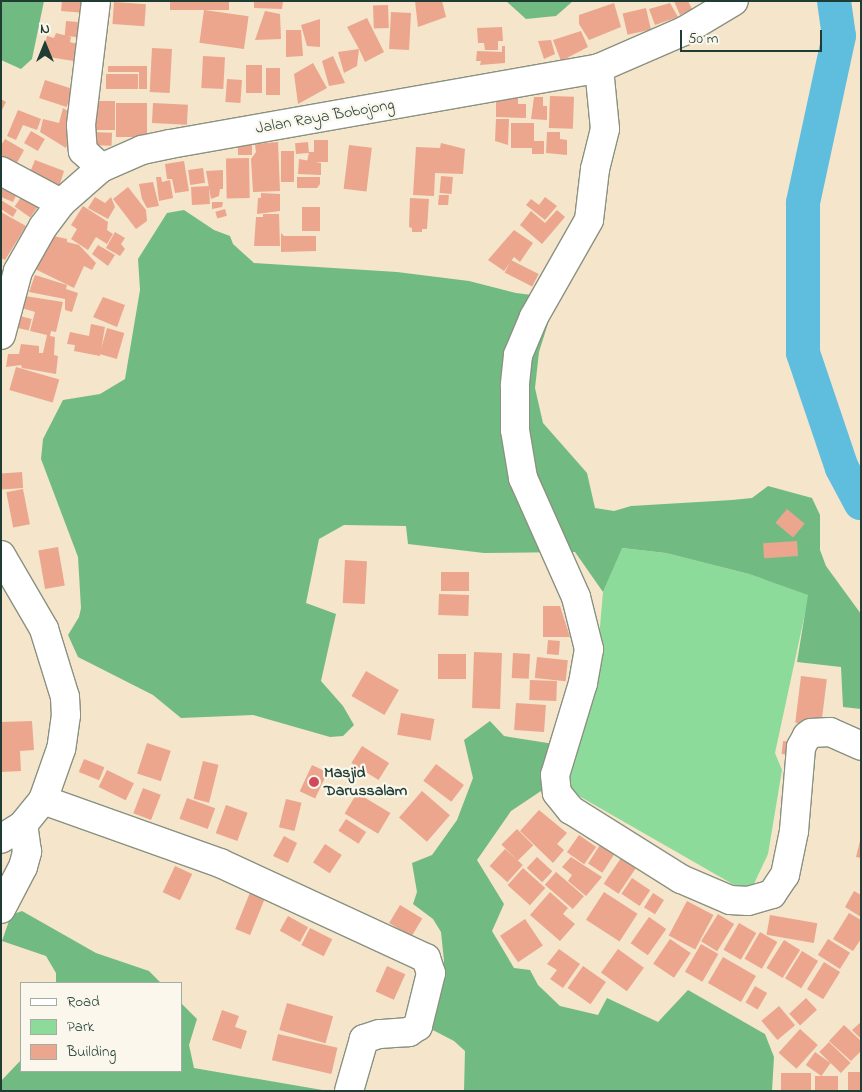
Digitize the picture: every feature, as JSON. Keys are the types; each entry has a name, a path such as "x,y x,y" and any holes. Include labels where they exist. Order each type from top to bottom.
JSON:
{"street":[{"path":"96,1 89,83 81,125 83,151 101,168"},
{"name":"Jalan Raya Bobojong","path":"1,334 18,271 61,202 101,168 142,150 170,144 599,68 684,30 734,1"},
{"path":"599,68 605,129 595,169 589,220 534,317 518,355 516,386 515,430 523,478 576,597 589,649 583,683 555,775 558,793 571,810 681,879 730,900 748,901 772,894 785,876 794,831 801,747 807,736 811,733 830,732 861,746"},
{"path":"1,171 61,202"},
{"path":"1,555 44,629 65,698 61,749 43,800 12,832 27,852 23,867 1,909"},
{"path":"43,800 220,864 426,958 431,973 418,1026 409,1032 379,1034 364,1039 349,1091"}],"green space":[{"path":"1,1 44,1 32,59 21,69 1,60"},
{"path":"506,1 573,1 556,16 526,19"},
{"path":"184,210 214,230 230,236 233,244 254,263 397,272 469,281 516,293 556,298 539,352 535,388 543,423 587,473 595,508 614,511 631,506 752,498 768,486 812,498 820,515 820,550 826,566 861,614 861,709 843,707 841,667 797,662 808,595 749,574 666,553 622,548 603,592 575,552 484,553 408,544 406,526 344,525 319,539 306,603 336,614 321,681 343,706 354,725 343,736 330,737 253,715 181,718 153,695 78,657 68,635 79,617 81,608 78,557 41,459 43,439 63,400 100,394 125,379 140,290 138,259 167,213"},
{"path":"621,548 666,553 749,574 809,595 775,753 782,770 768,854 753,886 736,886 565,788 598,649 603,592"},
{"path":"490,721 504,736 573,747 544,789 511,811 477,860 504,904 492,931 514,968 530,970 538,985 560,1006 598,1015 607,998 658,1022 688,990 765,1034 774,1057 772,1091 464,1091 465,1051 454,1041 429,1028 444,961 441,932 433,919 413,904 417,892 412,863 432,855 457,820 473,778 464,740"},
{"path":"22,911 96,953 149,971 160,982 56,982 56,973 46,956 2,941 11,915"},
{"path":"182,1004 197,1019 189,1045 194,1068 328,1091 1,1091 1,1081 20,1061 20,1072 182,1072"}],"building":[{"path":"62,1 87,1 86,13 61,11"},
{"path":"170,1 229,1 229,10 170,10"},
{"path":"254,1 283,1 282,9 254,8"},
{"path":"415,1 442,1 446,17 418,27"},
{"path":"674,1 688,1 692,9 680,15"},
{"path":"114,2 146,4 144,26 112,24"},
{"path":"614,3 621,27 589,40 579,24 579,15"},
{"path":"670,3 678,17 655,25 649,9"},
{"path":"388,5 389,28 374,29 373,6"},
{"path":"646,8 651,29 628,35 623,13"},
{"path":"204,10 249,16 244,49 199,43"},
{"path":"265,11 280,14 281,39 255,40"},
{"path":"391,12 411,13 409,50 389,49"},
{"path":"367,18 384,52 365,62 347,27"},
{"path":"320,19 320,47 307,46 301,25"},
{"path":"66,21 89,23 88,38 65,36"},
{"path":"502,27 503,41 498,41 498,50 485,50 484,43 478,43 477,28"},
{"path":"286,30 301,30 303,56 286,57"},
{"path":"581,31 588,47 561,61 553,40"},
{"path":"56,33 71,37 70,42 84,46 80,62 42,56 47,36 54,38"},
{"path":"551,40 555,54 544,59 538,41"},
{"path":"502,46 505,46 505,63 480,65 481,61 476,61 477,51 502,52"},
{"path":"152,48 172,49 170,93 150,92"},
{"path":"359,49 357,66 344,73 338,52"},
{"path":"203,56 225,57 223,89 201,88"},
{"path":"333,56 345,83 329,86 322,61"},
{"path":"313,63 327,88 298,104 294,74"},
{"path":"246,65 262,65 262,93 246,93"},
{"path":"108,66 147,66 147,89 139,89 139,72 108,72"},
{"path":"266,68 280,68 280,95 266,95"},
{"path":"106,74 138,74 138,89 106,89"},
{"path":"227,79 242,80 240,103 225,102"},
{"path":"45,80 73,89 67,107 39,98"},
{"path":"496,96 518,96 518,104 526,104 526,118 496,117"},
{"path":"550,96 574,97 573,129 549,128"},
{"path":"534,97 543,97 543,106 547,106 547,120 531,119"},
{"path":"1,99 6,102 1,112"},
{"path":"91,101 115,101 115,130 87,130"},
{"path":"116,103 147,103 147,137 116,137"},
{"path":"153,103 188,105 187,125 152,123"},
{"path":"63,108 77,117 66,148 40,132 43,119 59,123"},
{"path":"18,110 41,119 37,130 23,125 16,140 7,136"},
{"path":"496,119 509,119 508,145 495,141"},
{"path":"511,123 534,123 534,141 544,141 544,154 532,154 532,148 511,148"},
{"path":"31,131 45,139 38,151 24,143"},
{"path":"89,132 112,133 112,146 89,145"},
{"path":"547,132 560,132 560,139 567,140 567,155 546,153"},
{"path":"5,139 24,150 12,172 1,166 1,145"},
{"path":"238,139 252,139 252,155 238,155"},
{"path":"314,140 328,140 328,162 307,162 309,152 314,152"},
{"path":"278,142 280,191 253,192 251,159 256,152 255,144"},
{"path":"308,142 309,153 296,154 295,143"},
{"path":"441,143 465,149 463,174 435,173 434,196 413,195 416,147 440,148"},
{"path":"349,145 372,148 366,191 344,189"},
{"path":"281,151 294,151 294,182 281,182"},
{"path":"226,158 249,158 250,198 227,198"},
{"path":"299,159 321,163 321,175 298,174"},
{"path":"35,160 64,171 59,187 26,182"},
{"path":"184,161 189,191 175,193 172,179 167,179 165,164"},
{"path":"203,168 205,183 190,185 188,170"},
{"path":"223,170 223,189 220,189 219,196 211,199 206,171"},
{"path":"1,176 21,185 13,202 1,197"},
{"path":"441,176 453,177 451,194 440,193"},
{"path":"156,177 161,177 162,182 170,180 173,198 159,201"},
{"path":"297,177 320,177 320,184 317,188 297,188"},
{"path":"153,182 159,206 147,208 142,199 139,184"},
{"path":"29,186 45,197 30,217 15,206"},
{"path":"209,186 210,204 192,205 191,187"},
{"path":"128,187 146,210 147,221 136,229 113,199"},
{"path":"261,193 280,194 280,211 257,214 258,198 261,198"},
{"path":"439,195 449,195 448,205 438,205"},
{"path":"95,197 105,203 111,197 115,207 108,219 88,208"},
{"path":"545,197 557,206 545,220 526,205 531,199 539,205"},
{"path":"410,198 429,199 427,229 422,229 422,232 412,232 412,228 409,227"},
{"path":"1,200 17,210 13,217 1,209"},
{"path":"212,202 223,202 222,207 212,209"},
{"path":"83,206 108,222 107,230 113,234 107,244 96,237 88,250 71,239 77,229 71,225"},
{"path":"302,207 320,207 320,231 302,231"},
{"path":"225,209 227,216 217,218 215,212"},
{"path":"557,210 565,217 542,244 520,225 531,211 545,223"},
{"path":"1,212 26,226 5,260 1,258"},
{"path":"263,214 279,214 280,246 254,246 256,217 263,217"},
{"path":"514,230 533,243 520,262 514,257 504,271 488,260"},
{"path":"115,232 125,238 121,244 125,249 120,256 106,248"},
{"path":"281,233 284,236 316,236 316,251 281,252"},
{"path":"49,235 67,239 67,242 79,245 96,263 92,270 84,266 74,288 33,268"},
{"path":"98,245 115,255 108,266 92,254"},
{"path":"511,260 539,274 532,287 505,272"},
{"path":"35,275 67,285 66,289 78,293 72,312 65,310 65,299 29,292"},
{"path":"25,296 63,302 56,332 51,331 50,336 55,337 54,355 58,356 56,374 22,368 21,365 6,367 8,354 19,354 21,344 39,346 39,353 43,353 47,335 30,331 35,312 22,308"},
{"path":"103,297 125,305 117,327 93,317"},
{"path":"20,316 32,319 29,331 17,328"},
{"path":"91,324 105,327 100,356 74,351 75,345 67,344 70,332 89,336"},
{"path":"107,328 124,333 117,359 100,354"},
{"path":"16,367 59,379 53,402 9,390"},
{"path":"22,472 23,488 2,489 1,473"},
{"path":"23,489 30,524 13,528 6,492"},
{"path":"787,509 805,524 793,538 775,523"},
{"path":"797,541 798,556 764,558 763,543"},
{"path":"58,547 65,585 45,589 38,550"},
{"path":"345,560 367,561 365,604 343,603"},
{"path":"441,572 469,572 469,591 441,591"},
{"path":"439,594 469,595 468,616 438,615"},
{"path":"543,606 560,606 570,637 543,637"},
{"path":"548,640 560,641 559,655 547,654"},
{"path":"474,652 502,653 500,709 472,708"},
{"path":"513,653 530,654 529,679 512,678"},
{"path":"438,654 466,654 466,679 438,679"},
{"path":"537,657 568,660 566,681 535,678"},
{"path":"366,671 399,690 384,715 352,696"},
{"path":"801,676 827,679 821,726 795,723"},
{"path":"530,680 557,681 556,701 529,700"},
{"path":"516,703 546,705 544,732 514,730"},
{"path":"401,713 434,719 431,741 397,735"},
{"path":"32,721 34,750 20,751 21,771 1,772 1,722"},
{"path":"783,741 792,742 791,755 782,754"},
{"path":"147,743 171,751 161,781 137,773"},
{"path":"362,746 389,763 379,780 351,763"},
{"path":"84,759 104,767 99,780 79,772"},
{"path":"203,761 219,765 209,803 194,799"},
{"path":"436,764 464,785 451,802 423,781"},
{"name":"Masjid Darussalam","path":"312,765 327,772 315,798 300,791"},
{"path":"107,770 134,783 126,800 99,787"},
{"path":"143,788 161,795 151,820 133,813"},
{"path":"422,791 450,815 427,842 399,817"},
{"path":"357,793 390,813 378,834 345,814"},
{"path":"187,798 215,808 208,829 179,819"},
{"path":"286,799 302,803 295,831 279,827"},
{"path":"226,805 248,813 237,841 216,833"},
{"path":"539,810 567,833 557,844 564,850 553,863 520,831"},
{"path":"346,819 366,832 359,844 338,831"},
{"path":"517,829 533,845 518,861 501,845"},
{"path":"579,835 596,847 584,864 567,852"},
{"path":"284,836 297,843 288,863 273,856"},
{"path":"861,841 861,858 856,857"},
{"path":"325,844 342,855 330,873 313,862"},
{"path":"600,845 614,854 602,873 588,863"},
{"path":"505,849 523,865 507,882 490,866"},
{"path":"537,857 552,871 542,882 527,868"},
{"path":"571,857 602,877 586,896 568,881 572,875 562,867"},
{"path":"621,858 636,868 619,894 604,884"},
{"path":"175,866 192,874 180,900 163,892"},
{"path":"523,868 545,888 530,905 508,885"},
{"path":"556,872 584,896 573,909 545,885"},
{"path":"632,878 650,890 640,906 621,894"},
{"path":"251,890 266,896 250,935 235,929"},
{"path":"854,891 861,895 861,917 845,907"},
{"path":"550,892 568,908 563,914 575,924 560,941 530,915"},
{"path":"604,892 638,914 620,941 586,920"},
{"path":"653,893 664,900 655,914 644,907"},
{"path":"687,901 713,915 695,950 669,935"},
{"path":"400,905 422,918 411,936 389,923"},
{"path":"849,913 861,920 861,939 853,951 833,939"},
{"path":"718,914 734,924 717,951 701,941"},
{"path":"770,915 817,923 814,943 767,935"},
{"path":"288,916 308,927 300,942 280,931"},
{"path":"649,917 666,929 648,955 631,943"},
{"path":"525,919 543,946 518,962 500,936"},
{"path":"739,923 756,933 741,960 724,950"},
{"path":"310,928 332,939 324,956 301,945"},
{"path":"760,932 777,942 762,969 744,959"},
{"path":"670,939 691,953 674,978 653,964"},
{"path":"828,939 850,953 840,969 818,955"},
{"path":"784,940 800,950 783,978 767,968"},
{"path":"701,944 718,954 702,982 685,972"},
{"path":"559,949 580,964 563,988 550,979 557,970 547,964"},
{"path":"618,949 644,968 627,991 601,972"},
{"path":"802,951 818,961 801,988 785,978"},
{"path":"723,957 756,976 741,1002 708,983"},
{"path":"824,962 840,972 823,999 807,989"},
{"path":"387,966 405,974 394,1000 376,992"},
{"path":"583,966 606,982 590,1004 568,988"},
{"path":"755,986 767,993 758,1009 746,1002"},
{"path":"806,998 817,1010 800,1025 789,1014"},
{"path":"287,1003 333,1016 325,1043 279,1030"},
{"path":"779,1006 795,1025 777,1040 761,1021"},
{"path":"222,1010 239,1016 235,1027 247,1031 241,1049 212,1040"},
{"path":"861,1022 861,1039 852,1030"},
{"path":"844,1025 861,1041 861,1051 851,1061 829,1041"},
{"path":"800,1029 818,1045 796,1069 779,1053"},
{"path":"278,1034 337,1048 331,1074 272,1060"},
{"path":"829,1042 851,1063 841,1073 819,1052"},
{"path":"815,1052 831,1063 821,1076 806,1065"},
{"path":"848,1072 861,1072 861,1091 848,1091"},
{"path":"781,1073 811,1073 811,1091 781,1091"},
{"path":"815,1076 838,1076 838,1091 815,1091"}],"waterway":[{"path":"834,1 839,36 803,203 803,353 842,468 861,503"}],"place":[{"name":"Masjid Darussalam","path":"314,782"}]}
